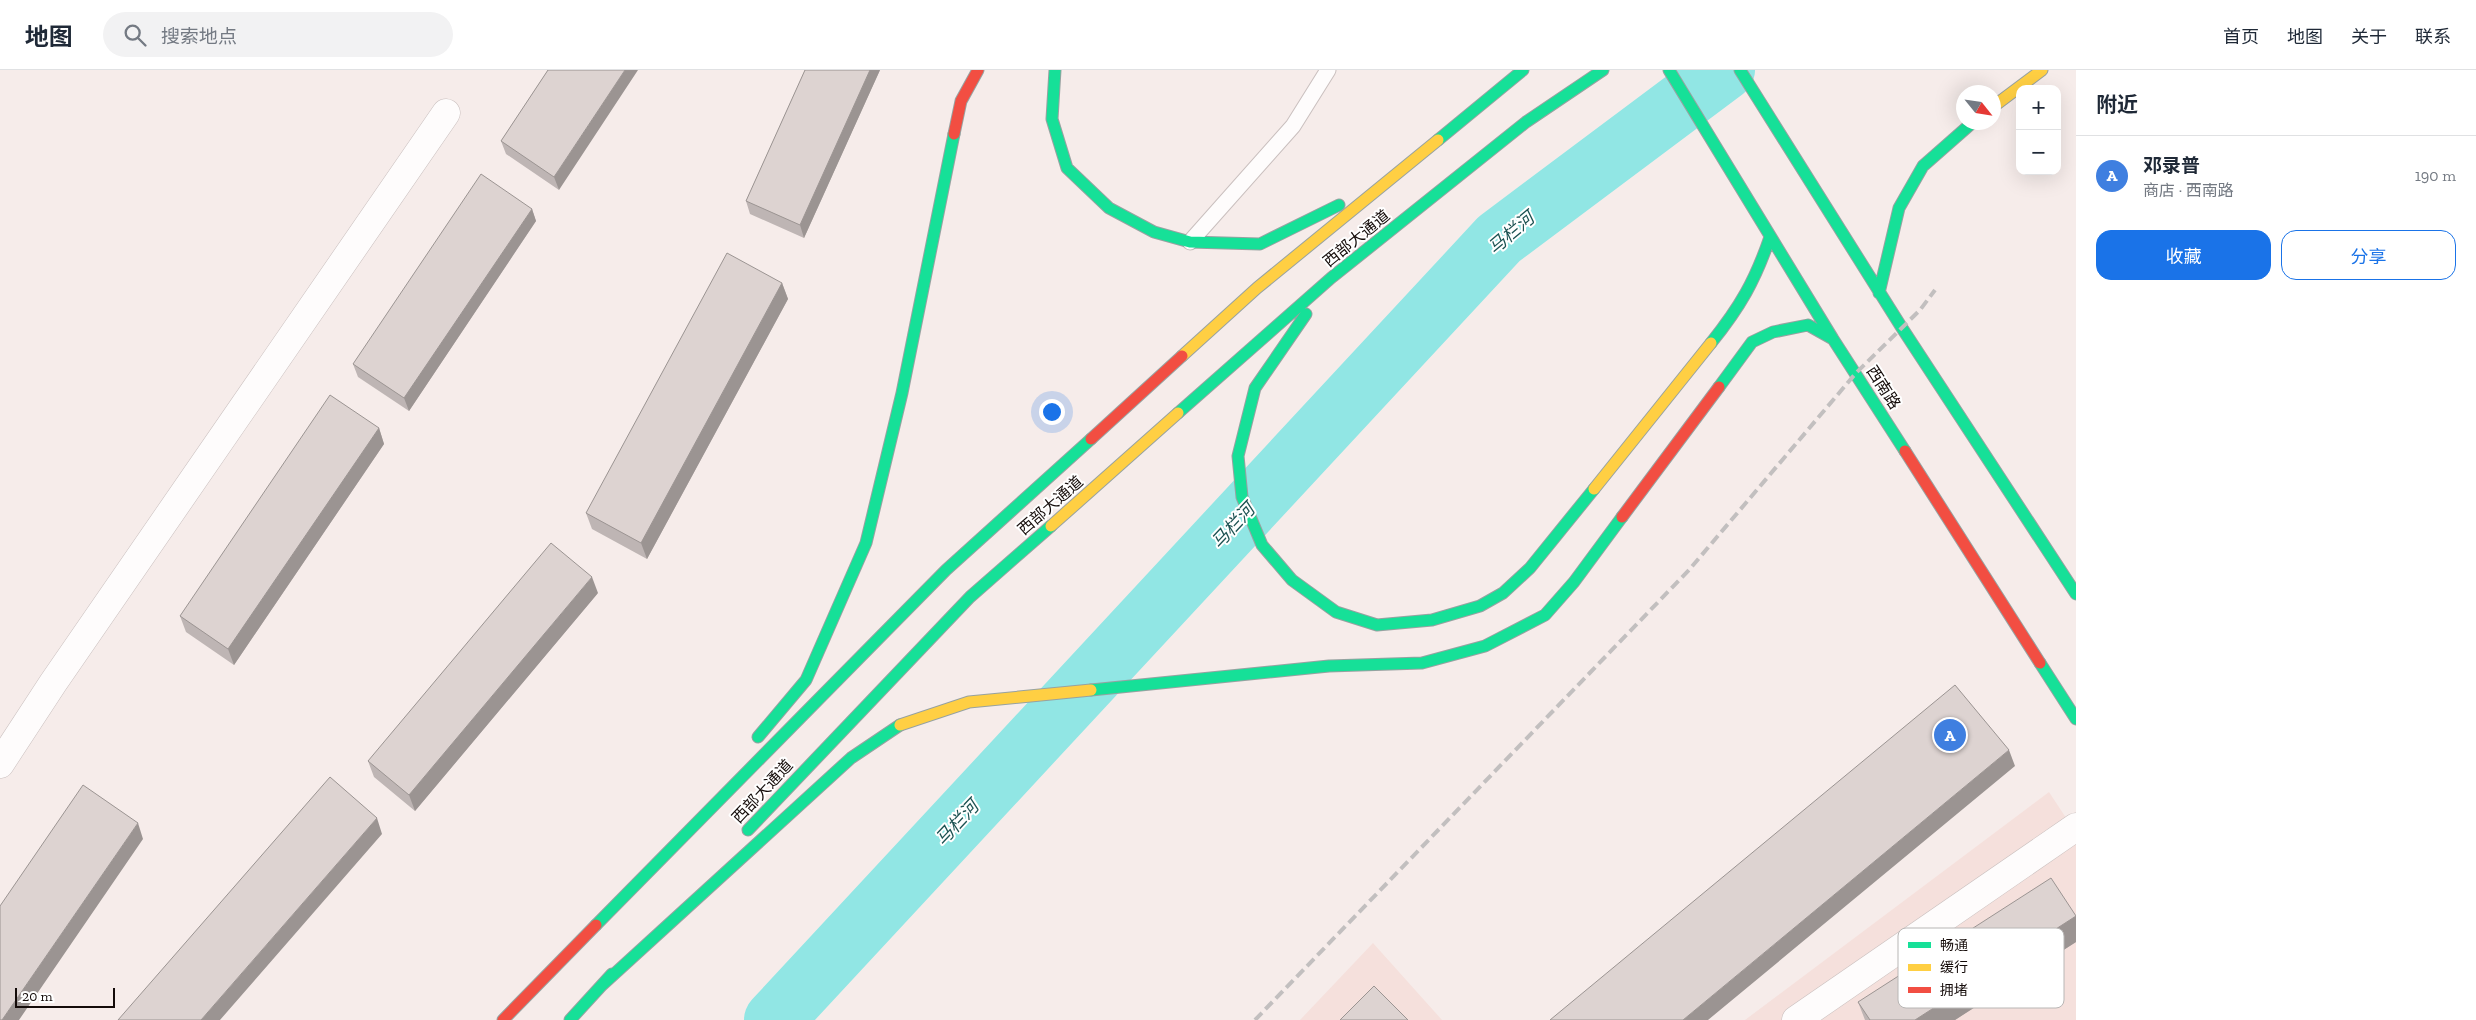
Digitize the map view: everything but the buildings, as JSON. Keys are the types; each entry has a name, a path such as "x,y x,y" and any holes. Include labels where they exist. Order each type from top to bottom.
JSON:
{"main road":[{"path":"749,747 806,680 866,543 902,393 961,101 978,70"},
{"path":"1055,70 1052,119 1067,168 1109,208 1154,232 1190,242 1260,244 1310,221 1399,171"},
{"name":"西部大通道","path":"503,1020 946,570 1257,288 1523,70"},
{"name":"西部大通道","path":"742,837 970,597 1331,278 1526,122 1603,70"},
{"name":"西南路","path":"1669,70 1833,339 2076,719"},
{"path":"1740,70 1880,294 2076,594"},
{"path":"2001,101 2042,70"},
{"path":"1880,294 1899,208 1922,166 1964,130"},
{"path":"1331,278 1255,388 1238,456 1242,497 1262,545 1292,580 1336,612 1377,625 1432,620 1458,614 1480,606 1503,593 1530,568 1737,311 1757,274 1770,237"},
{"path":"600,987 851,758 903,723 969,702 1329,666 1422,663 1485,646 1545,615 1574,582 1752,342 1773,332 1808,325 1833,339"},
{"path":"525,996 717,785"},
{"path":"570,1020 708,873"}],"street":[{"path":"0,764 53,683 446,113"},
{"path":"1929,928 2076,827"},
{"path":"1796,1020 1898,950"}],"lane":[{"path":"1190,242 1293,126 1328,70"}],"shaded area":[{"path":"2049,792 2076,833 2076,1020 1745,1020"},
{"path":"1373,943 1442,1020 1300,1020"}],"waterway":[{"name":"马栏河","path":"774,1020 1499,239 1725,70"}],"railway":[{"path":"1255,1020 1689,570 1856,373 1920,310 1935,290"}],"traffic: fast":[{"path":"1055,70 1052,119 1067,168 1109,208 1154,232 1190,242 1260,244 1339,205"},
{"path":"1438,140 1523,70"},
{"path":"1178,413 1331,278 1526,122 1603,70"},
{"path":"1669,70 1833,339 1905,451"},
{"path":"1740,70 1902,328 2076,594"},
{"path":"1879,293 1899,208 1923,166 1964,130"},
{"path":"758,737 806,680 866,543 902,393 954,134"},
{"path":"1711,343 1746,293 1759,267 1770,237"},
{"path":"1306,314 1255,388 1238,456 1242,497 1262,545 1292,580 1336,612 1377,625 1432,620 1480,606 1503,593 1530,568 1594,489"},
{"path":"1719,387 1752,342 1773,332 1808,325 1833,339"},
{"path":"596,925 946,570 1091,439"},
{"path":"1091,690 1329,666 1422,663 1485,646 1545,615 1574,582 1622,517"},
{"path":"748,830 970,597 1051,526"},
{"path":"2040,663 2076,719"},
{"path":"600,987 851,758 900,725"},
{"path":"570,1020 612,974"}],"traffic: slow":[{"path":"2001,101 2042,70"},
{"path":"1182,356 1257,288 1438,140"},
{"path":"1594,489 1711,343"},
{"path":"1051,526 1178,413"},
{"path":"900,725 969,702 1091,690"}],"traffic: jam":[{"path":"954,134 961,101 978,70"},
{"path":"1091,439 1182,356"},
{"path":"1622,517 1719,387"},
{"path":"1905,451 2040,663"},
{"path":"503,1020 596,925"}],"place":[{"name":"邓录普","path":"1950,735"}]}
